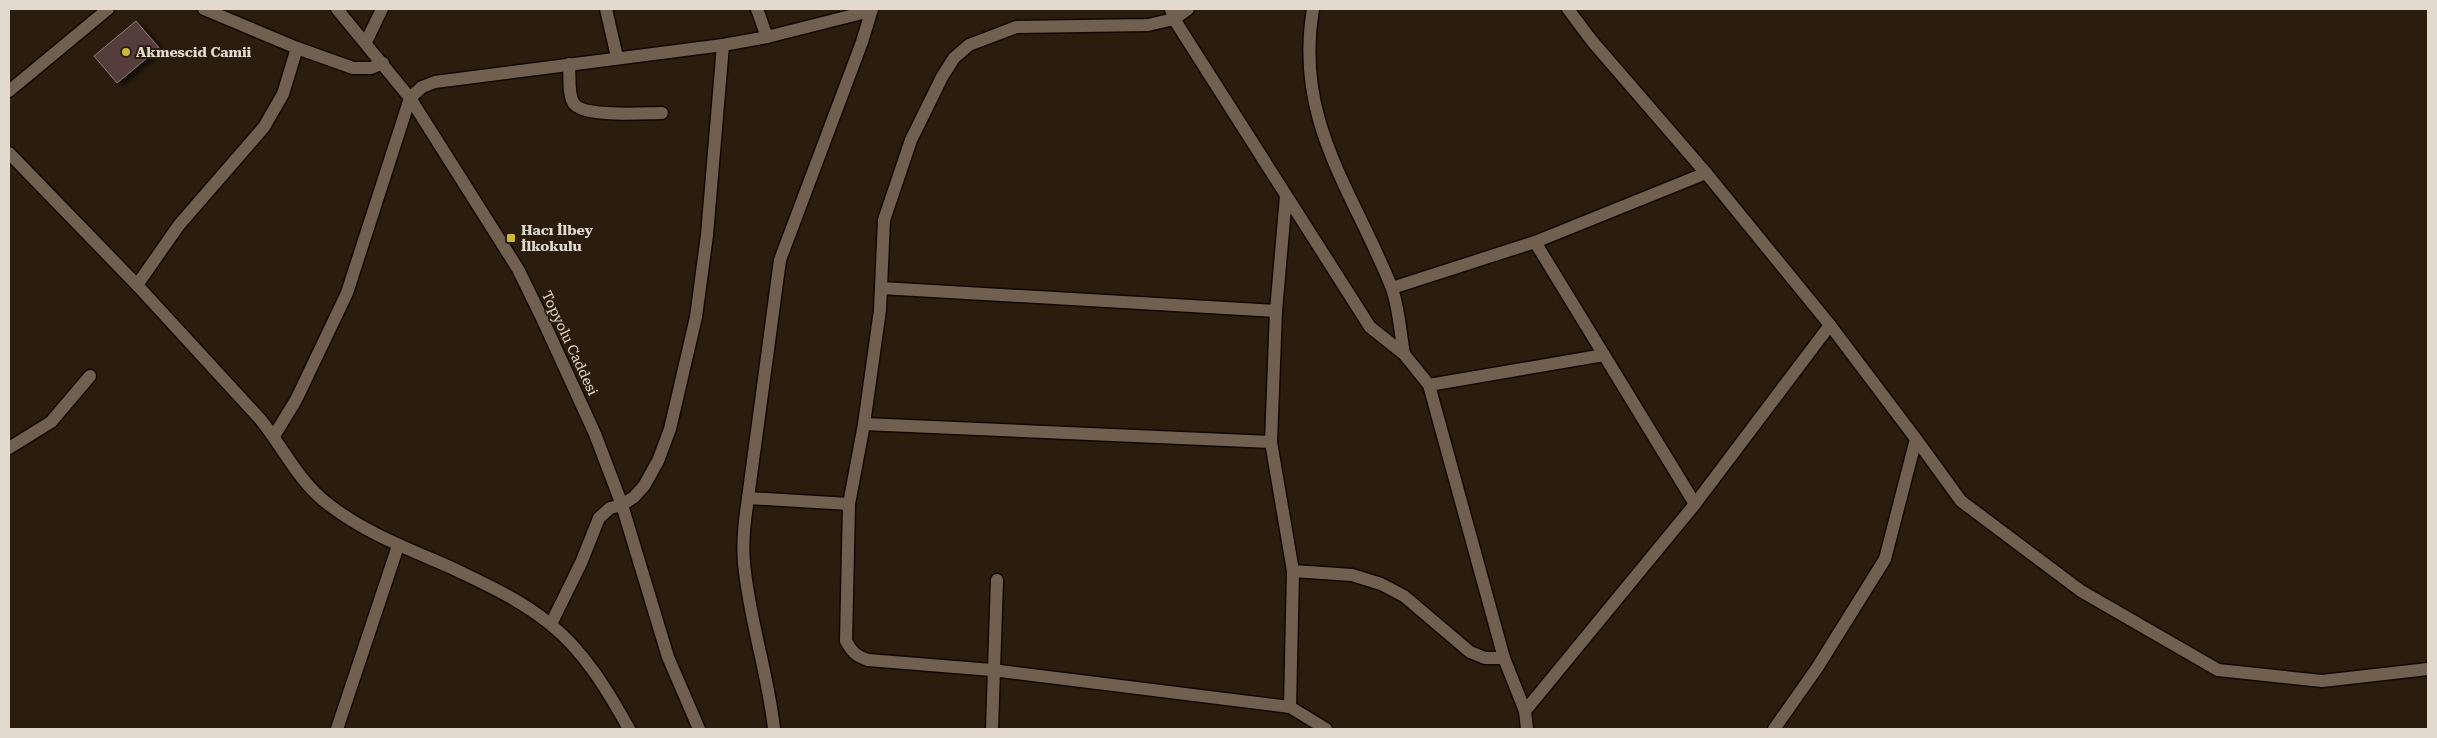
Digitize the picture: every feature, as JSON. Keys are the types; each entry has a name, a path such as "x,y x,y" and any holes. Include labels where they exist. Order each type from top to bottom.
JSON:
{"street":[{"path":"9,91 108,9"},
{"path":"204,9 298,48 353,68 371,68 383,63"},
{"name":"Topyolu Caddesi","path":"337,9 410,98 518,269 569,374 595,434 622,506 668,657 699,729"},
{"path":"366,42 382,9"},
{"path":"606,9 616,57"},
{"path":"757,9 767,37"},
{"path":"1188,9 1148,25 1117,27 1016,27 969,45 954,58 942,77 910,140 884,220 880,310 864,424 848,504 846,641 851,651 857,656 868,660 994,670 1290,707 1326,729"},
{"path":"1314,9 1310,26 1309,64 1313,101 1324,140 1392,288 1404,354"},
{"path":"1568,9 1592,41 1706,173 1830,326 1961,500 1968,506 2081,591 2218,670 2322,681 2428,669"},
{"path":"274,436 296,400 347,293 410,98 422,88 435,82 616,57 723,45 767,37 871,10"},
{"path":"774,729 747,593 744,530 780,260 862,42 871,10"},
{"path":"1173,14 1370,327 1404,354 1429,385 1504,658 1525,712 1527,729"},
{"path":"551,624 581,563 599,518 610,508 622,506 644,486 658,461 677,406 696,317 707,235 723,45"},
{"path":"137,285 179,225 264,127 283,94 298,48"},
{"path":"569,64 572,102 579,108 590,112 662,113"},
{"path":"9,153 137,285 274,436 305,484 350,519 398,546 452,568 514,600 551,624 574,646 589,666 628,729"},
{"path":"1392,288 1535,242 1706,173"},
{"path":"1286,196 1276,310 1272,442 1293,571 1290,707"},
{"path":"1535,242 1694,504"},
{"path":"881,288 1276,310"},
{"path":"1525,712 1694,504 1830,326"},
{"path":"1429,385 1604,355"},
{"path":"9,448 51,422 90,376"},
{"path":"864,424 1272,442"},
{"path":"1774,729 1817,668 1885,559 1916,439"},
{"path":"748,498 848,504"},
{"path":"337,729 398,546"},
{"path":"1293,571 1352,575 1381,584 1404,596 1470,652 1485,658 1504,658"},
{"path":"992,729 997,580"},
{"path":"617,729 622,717"}],"building":[{"name":"Akmescid Camii","path":"136,21 159,48 117,83 94,56"}],"place":[{"name":"Akmescid Camii","path":"126,52"},
{"name":"Hacı İlbey İlkokulu","path":"511,238"}]}
